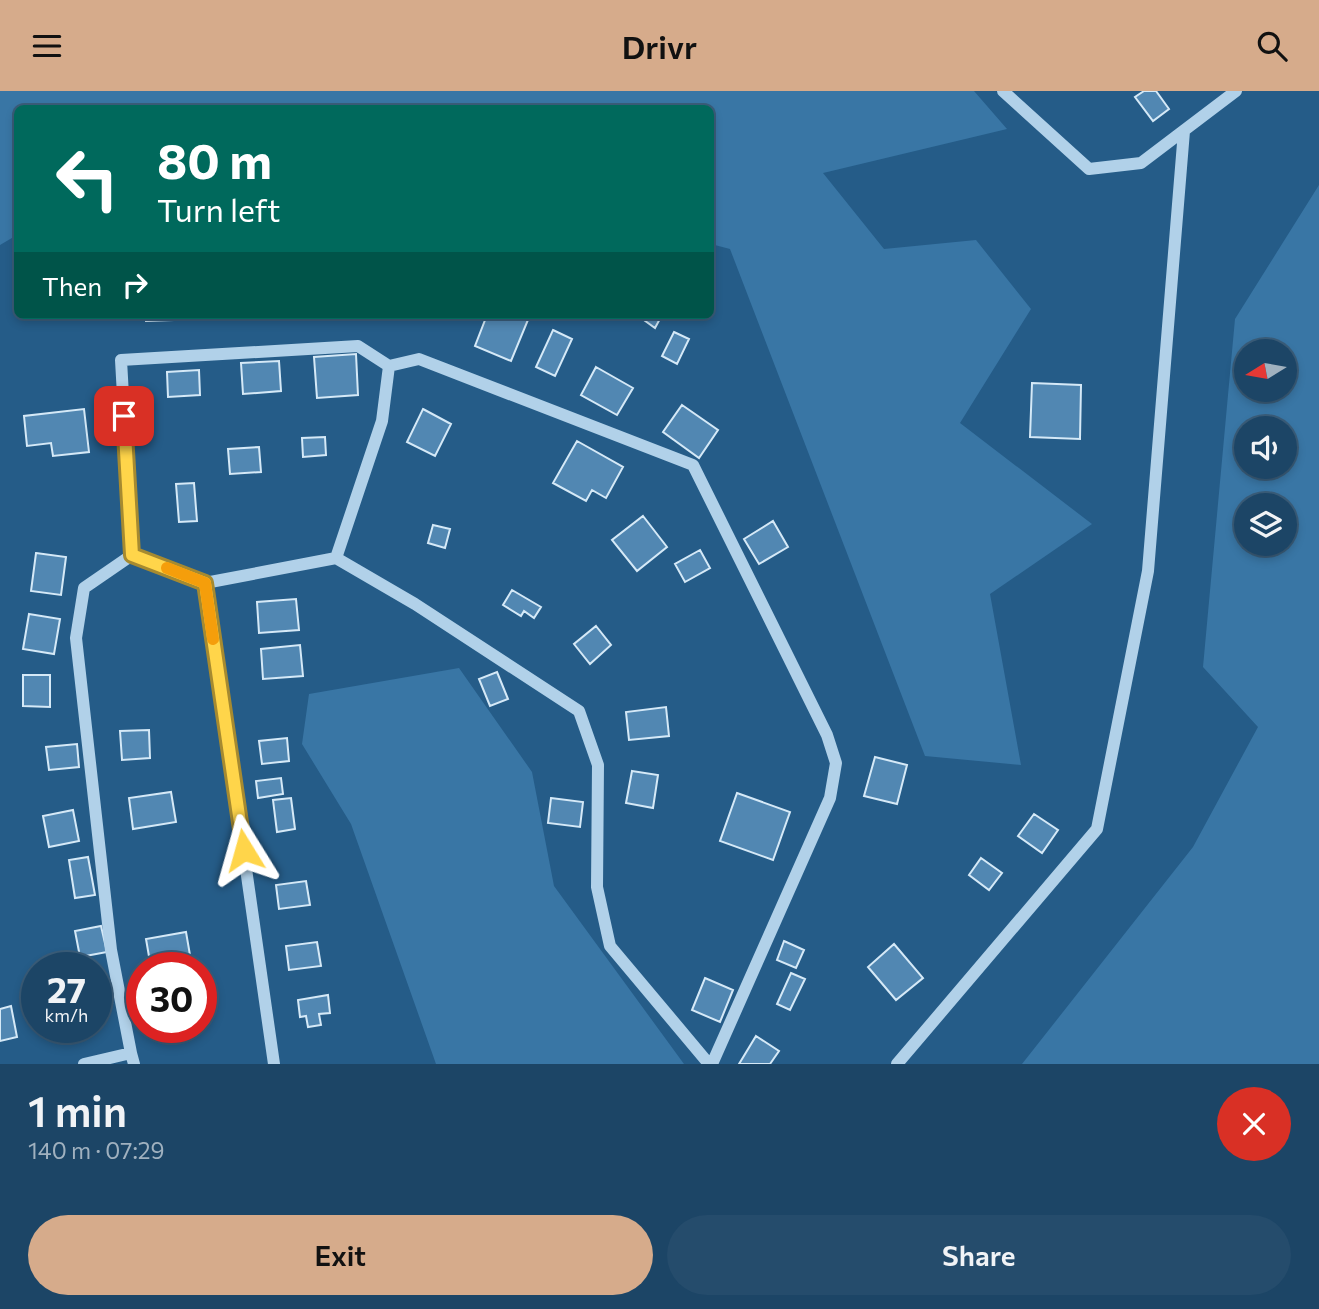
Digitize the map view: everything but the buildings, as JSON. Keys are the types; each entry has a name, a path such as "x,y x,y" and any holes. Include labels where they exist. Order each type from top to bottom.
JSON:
{"street":[{"path":"1003,91 1089,169 1141,163 1236,91"},
{"path":"897,1064 1097,829 1148,571 1184,131"},
{"path":"358,345 389,366 419,359 693,465 827,735 836,763 830,798 710,1064 610,946 597,887 598,765 579,711 415,604 336,558 205,583 132,555 121,360 358,345"},
{"path":"336,558 382,421 389,366"},
{"path":"84,1064 133,1058 111,950 76,638 84,588 132,555"},
{"path":"205,583 274,1064"}],"shaded area":[{"path":"0,91 974,91 1007,129 823,173 884,249 976,240 1031,309 960,423 1092,524 990,594 1021,765 925,756 730,249 714,245 714,105 14,105 14,237 0,245"},
{"path":"1319,185 1319,1064 1022,1064 1193,847 1258,727 1203,667 1235,319"},
{"path":"459,668 532,772 554,886 684,1064 436,1064 351,824 302,744 309,694"}],"slow traffic":[{"path":"167,568 205,583 213,639"}],"route":[{"path":"124,416 132,555 205,583 244,850"}]}
